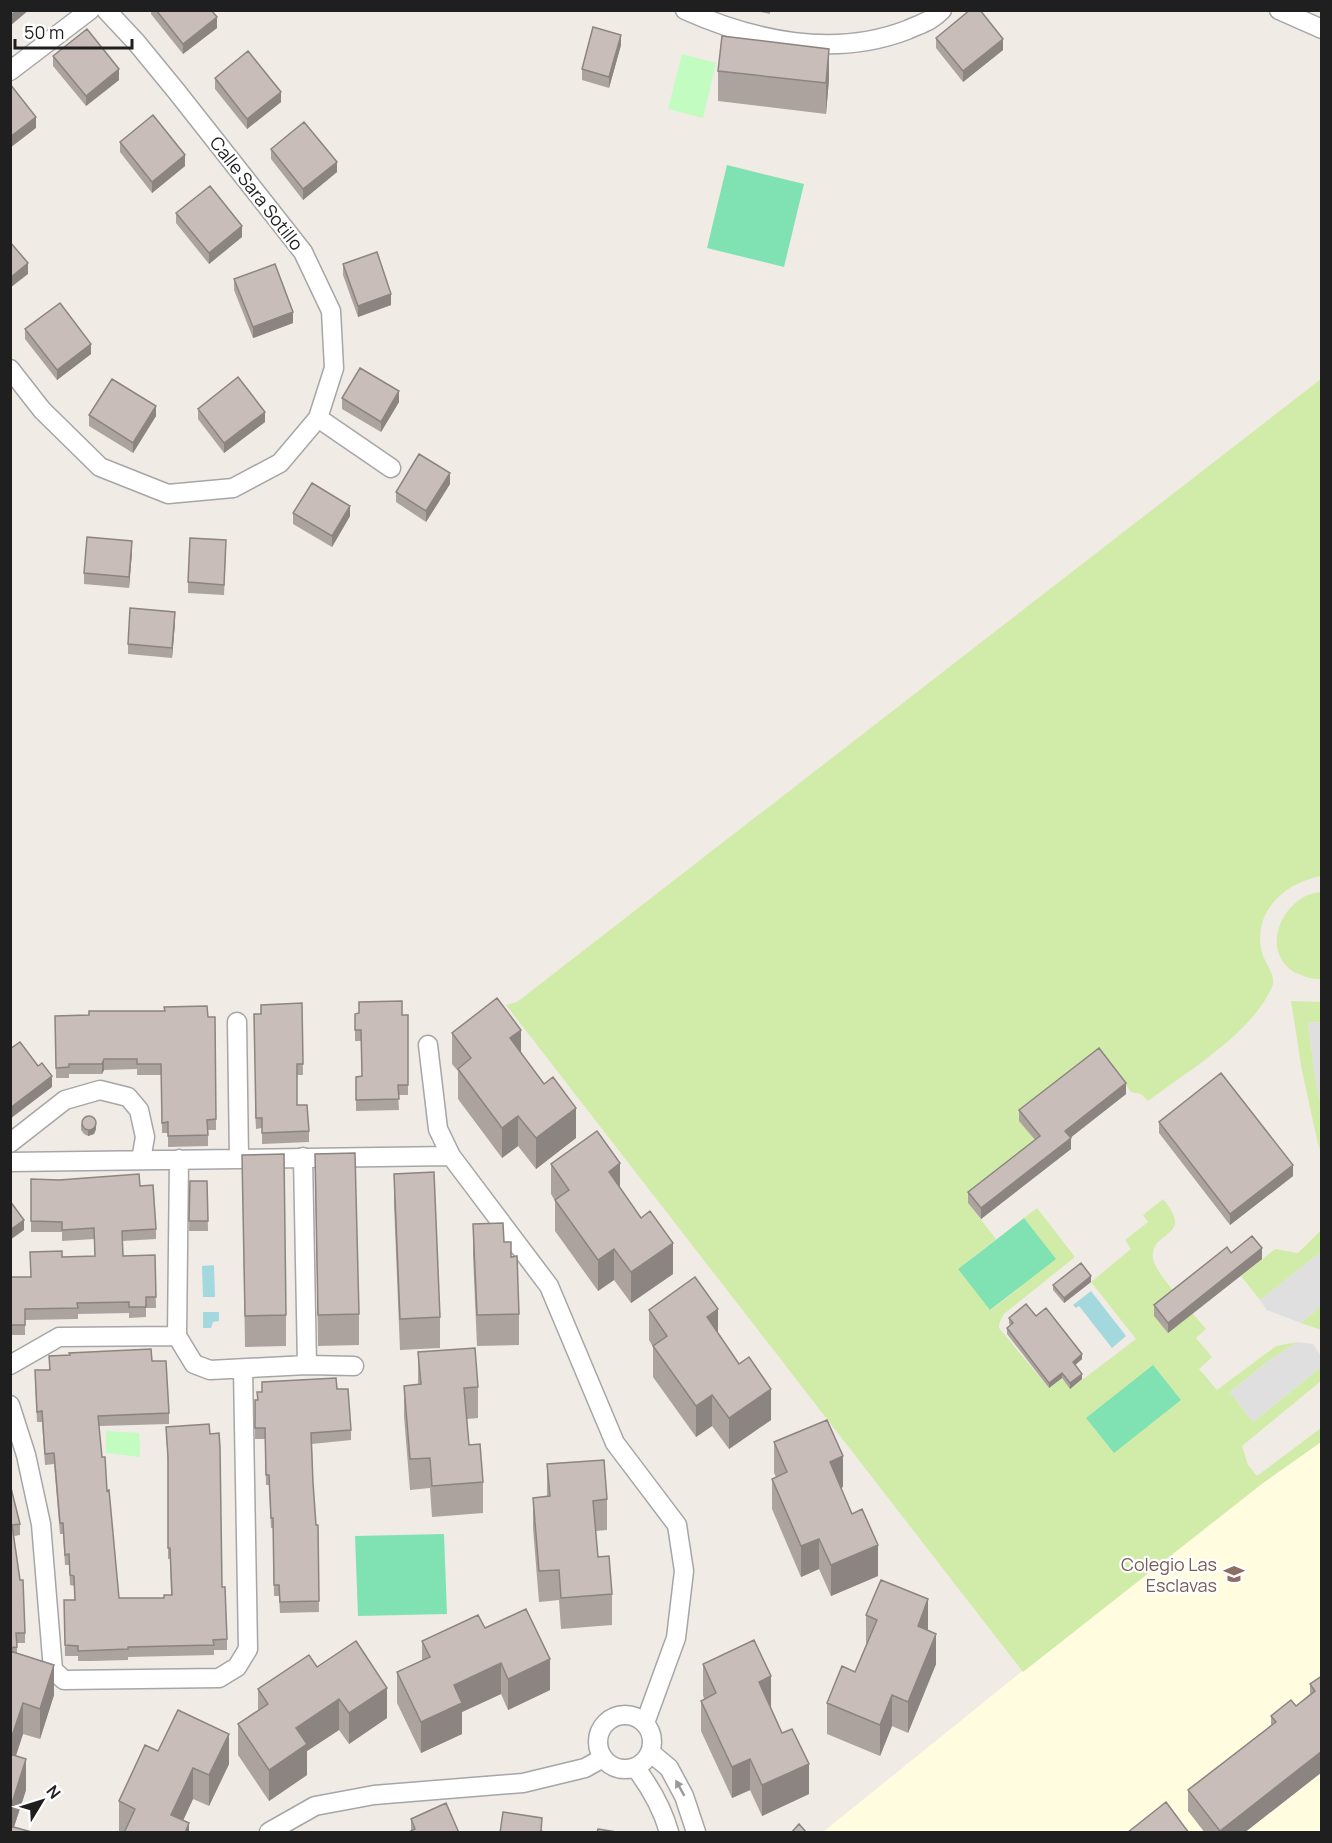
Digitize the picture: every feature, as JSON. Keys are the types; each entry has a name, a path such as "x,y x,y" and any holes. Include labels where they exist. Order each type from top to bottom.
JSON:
{"street":[{"path":"10,71 90,10"},
{"name":"Calle Sara Sotillo","path":"10,369 42,410 100,468 168,494 233,488 280,464 318,418 334,368 331,311 303,252 177,92 106,10"},
{"path":"685,10 720,26 800,44 845,44 890,36 934,19 942,10"},
{"path":"1279,10 1322,29"},
{"path":"318,418 392,468"},
{"path":"237,1022 239,1158"},
{"path":"428,1045 438,1129 451,1156 549,1286 615,1443 677,1525 684,1571 676,1638 645,1723"},
{"path":"10,1143 65,1100 100,1089 128,1097 139,1110 145,1137 141,1160"},
{"path":"10,1161 451,1156"},
{"path":"303,1157 308,1365"},
{"path":"179,1159 177,1336 194,1364 210,1370 308,1365 354,1366"},
{"path":"10,1365 59,1337 177,1336"},
{"path":"10,1405 26,1455 41,1524 53,1670 64,1680 219,1678 237,1667 248,1649 243,1368"},
{"path":"619,1714 638,1717 645,1723 652,1737 650,1752 644,1761 635,1767 628,1769 614,1767 603,1758 598,1749 597,1740 604,1723 619,1714"},
{"path":"650,1752 669,1768 684,1796 696,1833"},
{"path":"269,1833 315,1806 374,1795 523,1783 585,1768 603,1758"},
{"path":"635,1767 655,1796 669,1833"}],"shaded area":[{"path":"1322,1022 1321,1106 1308,1023"},
{"path":"1321,1252 1321,1306 1301,1323 1267,1310 1260,1300"},
{"path":"1297,1342 1313,1344 1321,1356 1321,1367 1253,1422 1230,1392 1268,1361"},
{"name":"Colegio Las Esclavas","path":"1321,1442 1321,1832 823,1832 1031,1664 1263,1483"}],"green space":[{"path":"682,54 716,63 703,118 668,109"},
{"path":"727,165 804,184 784,267 707,248"},
{"path":"1321,379 1321,876 1295,885 1283,893 1267,912 1260,938 1262,953 1273,979 1272,987 1263,1004 1250,1020 1218,1050 1148,1101 1141,1094 1131,1092 1115,1071 1020,1121 1040,1147 968,1203 996,1239 958,1269 991,1310 1055,1259 1024,1218 1037,1208 1075,1257 1004,1314 999,1328 1049,1388 1062,1378 1070,1389 1136,1339 1091,1282 1131,1249 1125,1240 1148,1222 1143,1215 1163,1199 1172,1212 1175,1221 1174,1228 1158,1242 1153,1258 1167,1283 1206,1329 1196,1338 1212,1357 1199,1369 1217,1390 1276,1346 1297,1342 1268,1361 1230,1392 1253,1422 1321,1367 1321,1381 1242,1446 1248,1465 1257,1476 1321,1428 1321,1442 1263,1483 1023,1672 506,1005 517,1002"},
{"path":"1321,892 1321,979 1318,979 1294,972 1283,962 1278,950 1277,938 1280,924 1296,902 1308,895"},
{"path":"1291,1001 1321,1002 1321,1022 1308,1023 1321,1106 1321,1152 1302,1071"},
{"path":"1024,1218 1056,1259 990,1310 958,1269"},
{"path":"1321,1230 1321,1252 1260,1300 1241,1276 1275,1249 1298,1253"},
{"path":"1321,1306 1321,1330 1301,1323"},
{"path":"1153,1365 1181,1400 1114,1453 1086,1418"},
{"path":"106,1431 139,1433 140,1457 106,1453"},
{"path":"444,1534 447,1614 358,1616 355,1536"}],"water":[{"path":"214,1265 215,1297 203,1297 202,1266"},
{"path":"1091,1291 1126,1336 1112,1348 1079,1306 1076,1308 1073,1305"},
{"path":"203,1312 219,1312 219,1321 213,1322 211,1328 203,1328"}],"building":[{"path":"156,10 211,10 217,17 183,44"},
{"path":"970,10 980,10 1003,39 963,71 936,38"},
{"path":"593,27 621,35 609,77 582,69"},
{"path":"87,29 119,69 86,96 53,56"},
{"path":"722,36 829,49 826,83 718,71"},
{"path":"248,51 281,92 247,119 215,78"},
{"path":"10,84 36,117 10,137"},
{"path":"153,115 185,155 152,182 120,142"},
{"path":"304,122 337,162 303,189 271,149"},
{"path":"210,186 242,226 209,253 176,213"},
{"path":"10,242 28,263 10,278"},
{"path":"377,252 391,294 358,306 343,264"},
{"path":"275,264 293,312 253,327 234,279"},
{"path":"60,303 91,344 57,370 25,329"},
{"path":"360,368 399,391 381,422 342,398"},
{"path":"238,377 265,412 224,443 198,409"},
{"path":"112,379 156,406 133,443 89,415"},
{"path":"419,454 450,473 426,511 396,492"},
{"path":"312,483 350,506 332,536 293,513"},
{"path":"87,537 132,541 129,577 84,573"},
{"path":"190,538 226,540 224,585 188,582"},
{"path":"130,608 175,612 172,648 128,644"},
{"path":"497,998 521,1030 510,1038 544,1084 553,1077 576,1108 536,1138 518,1116 502,1128 458,1069 471,1058 452,1033"},
{"path":"402,1001 402,1015 408,1015 408,1085 398,1085 399,1099 356,1100 356,1077 362,1076 361,1030 355,1030 355,1014 359,1013 359,1002"},
{"path":"302,1003 303,1064 297,1064 297,1105 307,1105 309,1131 262,1133 262,1118 256,1118 254,1014 261,1014 261,1005"},
{"path":"207,1006 208,1017 215,1017 216,1119 207,1120 208,1135 168,1136 168,1122 162,1123 161,1064 137,1064 137,1059 104,1059 102,1064 69,1064 69,1067 56,1068 55,1016 89,1015 89,1011 165,1011 164,1007"},
{"path":"20,1042 38,1066 42,1063 52,1076 10,1108 10,1049"},
{"path":"1099,1048 1126,1083 1065,1131 1071,1138 981,1208 968,1192 1040,1136 1019,1110"},
{"path":"1221,1073 1293,1165 1230,1214 1159,1122"},
{"path":"86,1116 92,1116 96,1123 92,1130 86,1130 82,1126 82,1120"},
{"path":"597,1131 620,1163 609,1172 641,1218 650,1211 673,1243 631,1272 614,1249 598,1260 555,1200 569,1190 551,1164"},
{"path":"355,1153 359,1314 318,1315 315,1154"},
{"path":"284,1154 286,1315 245,1316 242,1155"},
{"path":"434,1172 440,1317 400,1319 394,1174"},
{"path":"139,1174 140,1186 153,1185 156,1229 122,1231 123,1256 155,1255 156,1297 146,1297 146,1307 129,1307 129,1302 77,1303 78,1308 25,1309 25,1325 10,1325 10,1277 31,1277 30,1252 62,1251 62,1257 95,1256 94,1228 62,1230 62,1222 31,1221 31,1179 59,1180"},
{"path":"190,1181 207,1181 208,1221 189,1221"},
{"path":"10,1201 24,1220 10,1230"},
{"path":"503,1223 504,1242 511,1242 511,1257 517,1256 519,1314 477,1315 473,1224"},
{"path":"1252,1236 1262,1248 1168,1323 1154,1305 1227,1247 1231,1253"},
{"path":"1081,1263 1091,1276 1064,1298 1053,1285"},
{"path":"695,1277 718,1309 707,1317 739,1364 749,1357 771,1389 729,1418 712,1395 696,1406 653,1346 667,1336 649,1310"},
{"path":"1026,1304 1036,1316 1046,1308 1082,1354 1073,1362 1082,1374 1070,1383 1062,1373 1049,1383 1007,1328 1013,1323 1009,1318"},
{"path":"475,1348 478,1387 464,1388 469,1445 480,1444 483,1482 432,1486 430,1458 410,1459 404,1386 421,1384 418,1352"},
{"path":"151,1349 152,1361 166,1361 169,1413 98,1416 102,1457 105,1457 107,1491 109,1490 119,1598 164,1598 164,1595 172,1595 170,1548 168,1548 166,1427 209,1424 210,1434 219,1433 222,1587 225,1587 227,1639 213,1640 214,1645 78,1651 78,1646 65,1645 64,1600 75,1600 74,1576 70,1575 69,1554 65,1555 54,1453 45,1454 42,1411 37,1412 35,1370 50,1370 49,1356"},
{"path":"336,1378 337,1389 348,1389 351,1430 311,1433 316,1525 318,1525 319,1601 280,1602 279,1585 274,1585 273,1518 271,1518 269,1475 266,1475 265,1428 255,1428 257,1392 262,1392 262,1382"},
{"path":"827,1420 843,1456 830,1462 852,1514 862,1509 878,1545 831,1565 819,1539 801,1546 772,1479 787,1472 774,1442"},
{"path":"604,1460 607,1499 593,1501 598,1557 609,1556 612,1594 561,1598 559,1570 539,1571 533,1498 550,1496 547,1464"},
{"path":"10,1484 20,1524 12,1525 20,1580 23,1580 25,1633 16,1633 17,1647 10,1648"},
{"path":"881,1580 928,1599 918,1626 936,1634 908,1702 892,1695 880,1725 827,1703 842,1666 855,1672 877,1620 866,1615"},
{"path":"526,1609 550,1659 508,1679 501,1663 454,1685 462,1703 421,1722 397,1672 430,1657 422,1641 478,1615 485,1628"},
{"path":"754,1640 771,1676 759,1682 782,1733 792,1729 809,1764 762,1785 750,1759 732,1767 701,1701 716,1693 703,1664"},
{"path":"356,1641 387,1688 349,1713 339,1699 296,1728 307,1744 269,1770 238,1724 268,1704 258,1689 309,1655 317,1667"},
{"path":"10,1651 54,1665 40,1709 23,1703 10,1742"},
{"path":"1322,1676 1322,1751 1220,1831 1188,1790 1276,1722 1271,1716 1291,1700 1296,1706 1315,1691 1310,1684"},
{"path":"178,1710 229,1734 209,1775 193,1768 171,1815 189,1823 185,1833 124,1833 135,1809 119,1801 145,1745 158,1751"},
{"path":"10,1754 26,1759 12,1803 10,1802"},
{"path":"1166,1802 1189,1833 1127,1833"},
{"path":"446,1803 459,1833 407,1833 415,1829 411,1819"},
{"path":"503,1812 542,1818 541,1831 547,1833 500,1833"},
{"path":"799,1824 807,1833 791,1833"},
{"path":"10,1826 35,1833 10,1833"},
{"path":"598,1829 623,1833 597,1833"}],"place":[{"name":"Colegio Las Esclavas","path":"1234,1574"}]}
